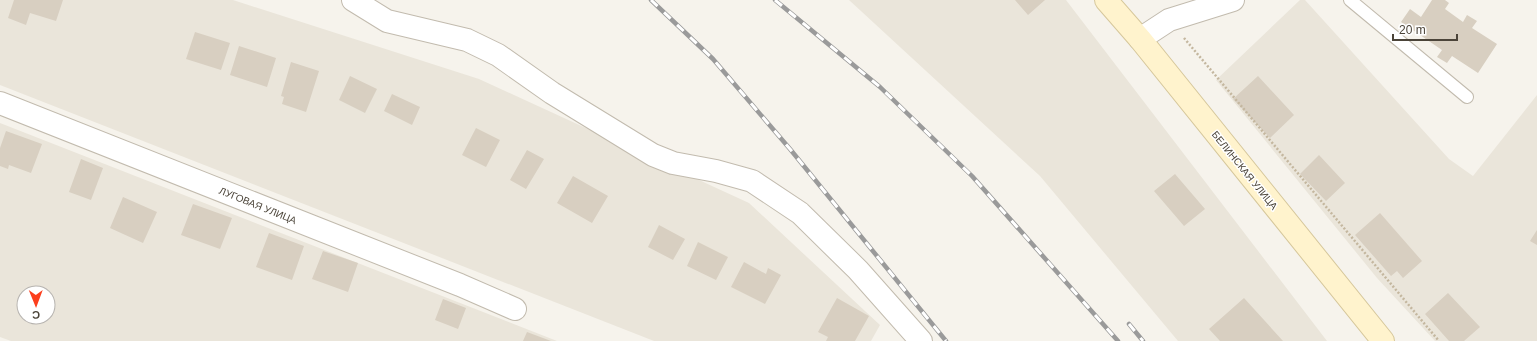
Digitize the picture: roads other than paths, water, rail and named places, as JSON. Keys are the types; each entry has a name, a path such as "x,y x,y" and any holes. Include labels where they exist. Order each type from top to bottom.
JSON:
{"main road":[{"name":"БЕЛИНСКАЯ УЛИЦА","path":"1106,0 1140,39 1383,341"}],"street":[{"path":"353,0 387,21 467,40 498,55 552,93 653,155 672,163 716,171 752,181 800,213 858,270 912,338"},
{"path":"1140,39 1169,20 1233,0"},
{"name":"ЛУГОВАЯ УЛИЦА","path":"0,103 460,285 515,309"}],"lane":[{"path":"1350,0 1467,97"}],"railway":[{"path":"651,0 713,59 790,149 946,341"},
{"path":"775,0 880,87 972,176 1118,341"},
{"path":"1129,324 1143,341"}]}
